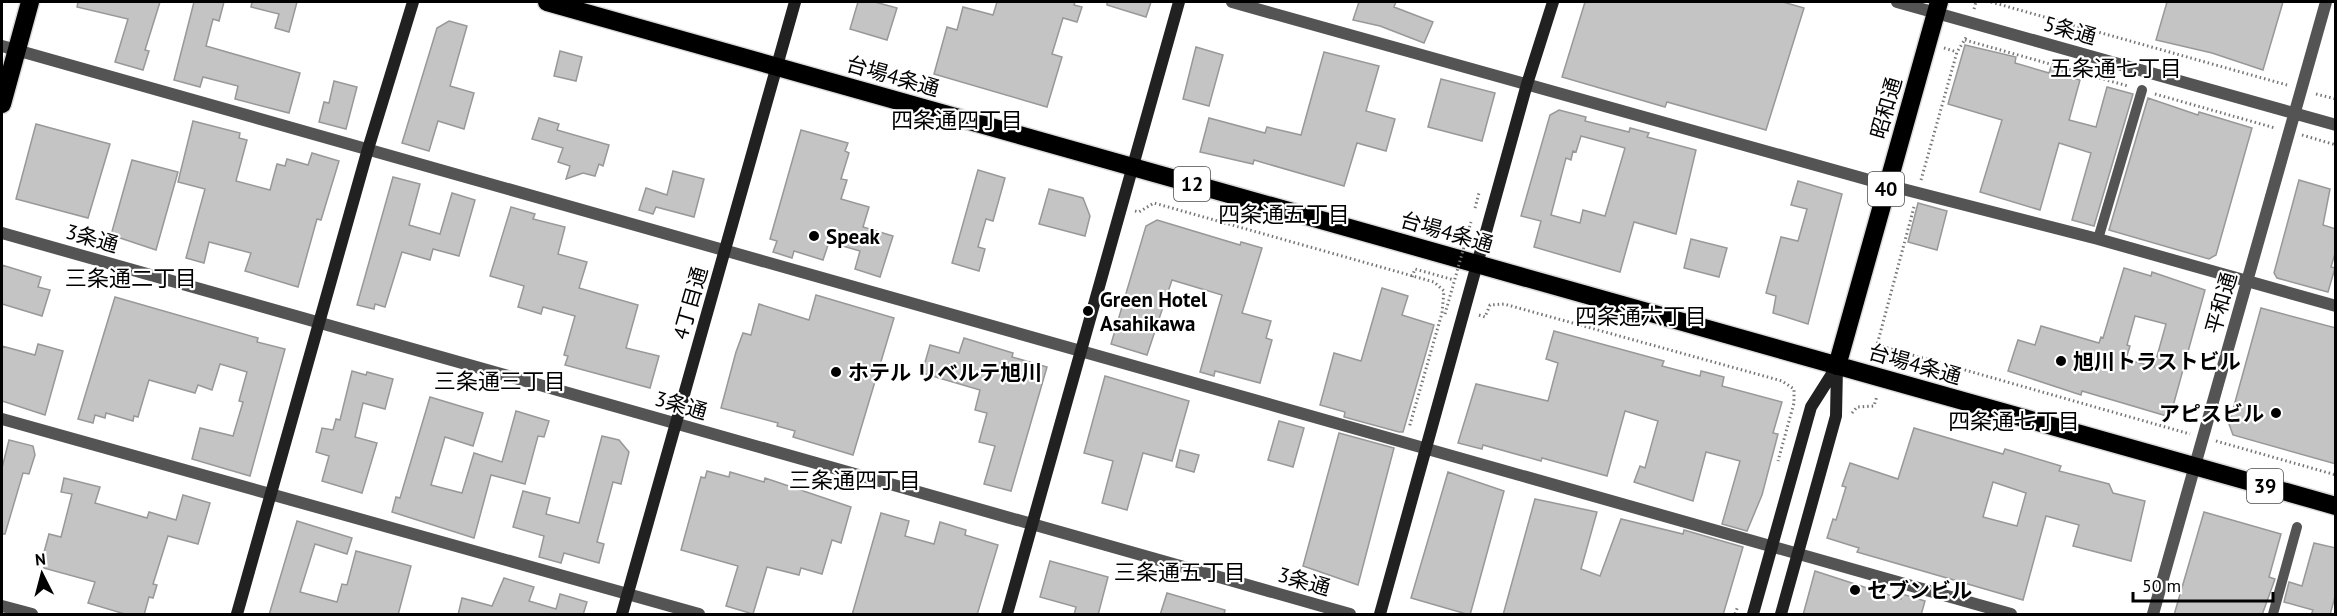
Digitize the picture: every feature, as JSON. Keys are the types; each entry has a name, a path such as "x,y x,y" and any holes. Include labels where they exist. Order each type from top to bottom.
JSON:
{"highway":[{"path":"2,104 9,48 30,2"},
{"name":"台場4条通","path":"547,2 2336,506"},
{"name":"昭和通","path":"1837,366 1938,7"}],"street":[{"path":"237,615 368,149 413,2"},
{"name":"4丁目通","path":"622,615 795,2"},
{"path":"1007,615 1179,2"},
{"path":"1232,2 1887,185 2098,239 2336,306"},
{"path":"1380,615 1527,84 1553,2"},
{"name":"5条通","path":"1898,2 1938,7 2336,125"},
{"name":"平和通","path":"2153,615 2326,2"},
{"path":"9,48 1082,350 2010,615"},
{"name":"3条通","path":"2,232 1350,615"},
{"name":"昭和通","path":"1753,615 1810,407 1837,366"},
{"name":"昭和通","path":"1781,615 1836,416 1837,366"},
{"path":"2,419 699,615"},
{"path":"2,606 32,615"}],"lane":[{"path":"2098,239 2142,90"},
{"path":"2273,615 2297,527"}],"path":[{"path":"1991,2 2336,99"},
{"path":"1957,52 1965,40"},
{"path":"1140,212 1154,203 1434,282 1444,291 1443,313"},
{"path":"1406,442 1471,222"},
{"path":"1412,277 1415,269 1454,280"},
{"path":"1485,317 1491,305 1504,304 1782,381 1794,389 1794,403"},
{"path":"1877,345 2336,475"},
{"path":"1847,418 1857,407 1874,406"}],"building":[{"path":"78,2 160,2 145,50 149,51 143,70 115,62 128,19 77,7"},
{"path":"194,2 224,2 219,21 213,19 206,46 300,73 289,113 235,99 238,86 203,77 200,87 174,80"},
{"path":"252,2 297,2 289,32 275,28 279,14 251,7"},
{"path":"858,2 875,2 897,8 887,40 850,29"},
{"path":"997,2 1075,2 1074,5 1082,7 1077,22 1063,18 1052,54 1062,57 1047,107 934,74 947,27 957,30 963,7 993,15"},
{"path":"1107,2 1151,2 1146,17 1107,5"},
{"path":"1359,2 1396,2 1394,7 1433,22 1424,43 1380,26 1353,20"},
{"path":"1585,2 1783,2 1804,8 1766,130 1667,102 1665,107 1562,77"},
{"path":"2167,2 2283,2 2263,70 2212,53 2156,40"},
{"path":"449,21 467,26 450,86 474,93 464,129 438,121 429,151 402,143 437,28"},
{"path":"1965,45 2016,57 2015,63 2049,73 2051,67 2066,72 2065,76 2080,80 2069,120 2096,127 2107,87 2133,94 2094,226 2072,220 2091,153 2059,143 2040,210 1980,192 2002,120 1948,104"},
{"path":"1196,47 1223,55 1209,106 1183,99"},
{"path":"560,51 582,57 576,81 554,76"},
{"path":"1324,52 1379,66 1366,111 1395,119 1386,151 1357,143 1344,186 1254,160 1253,164 1200,152 1209,118 1265,133 1267,127 1301,135"},
{"path":"1441,79 1495,93 1482,141 1428,127"},
{"path":"334,81 357,87 346,129 319,122 324,102 329,103"},
{"path":"2148,98 2198,115 2199,112 2252,128 2216,255 2209,259 2109,230"},
{"path":"1559,110 1586,117 1585,121 1629,132 1630,128 1649,133 1647,137 1696,150 1676,234 1634,222 1620,272 1534,247 1541,221 1521,216 1550,115","holes":["1581,136 1625,148 1605,216 1583,210 1580,223 1551,215 1566,158 1571,160"]},
{"path":"539,118 559,124 557,130 609,145 603,166 599,164 595,176 583,173 566,179 570,166 558,162 563,148 532,139"},
{"path":"193,121 240,133 239,138 247,140 236,181 270,190 277,164 285,166 287,159 308,165 312,153 339,161 321,220 317,219 298,287 245,271 251,253 209,242 204,263 186,258 205,189 178,182"},
{"path":"36,124 110,144 88,218 16,199"},
{"path":"801,130 848,143 845,151 849,153 841,179 847,180 841,199 869,207 863,227 893,236 880,277 855,269 860,251 829,242 823,260 794,251 792,258 773,252 777,241 770,239"},
{"path":"132,160 178,172 156,250 111,235"},
{"path":"978,170 1005,178 993,221 986,219 978,247 985,249 979,271 952,263"},
{"path":"673,171 704,179 694,217 656,207 653,214 639,210 646,188 667,195"},
{"path":"393,177 420,184 409,225 440,234 452,193 475,200 459,256 433,249 430,260 402,252 385,307 375,304 374,309 357,305"},
{"path":"2299,180 2330,189 2323,225 2336,229 2336,250 2331,267 2335,268 2328,292 2277,278 2274,273"},
{"path":"1798,181 1842,194 1808,324 1773,313 1776,296 1766,293 1781,237 1798,241 1807,209 1791,205"},
{"path":"1049,189 1083,198 1090,216 1085,236 1039,224"},
{"path":"1918,203 1947,211 1937,250 1908,242"},
{"path":"511,207 535,214 533,219 565,227 558,254 587,262 579,288 638,305 626,348 659,356 650,388 565,365 568,356 564,355 575,316 543,307 541,314 518,307 524,286 490,276"},
{"path":"1157,220 1240,245 1241,242 1262,248 1242,313 1271,321 1266,338 1272,340 1260,383 1215,371 1214,376 1200,372 1222,295 1172,280 1147,355 1111,344 1146,226"},
{"path":"1691,239 1727,248 1719,277 1684,268"},
{"path":"2,265 41,277 38,287 50,290 42,316 2,304"},
{"path":"2124,268 2151,276 2152,272 2205,290 2170,417 2082,391 2081,395 2008,371 2018,340 2035,345 2041,326 2099,343 2101,337 2103,338","holes":["2135,316 2166,324 2154,367 2126,359 2130,346 2127,345"]},
{"path":"1382,288 1408,296 1402,315 1434,325 1403,432 1344,417 1345,412 1320,405 1334,353 1361,361"},
{"name":"ホテル リベルテ旭川","path":"816,295 894,318 853,455 793,437 795,431 777,426 778,423 721,408 736,352 743,333 751,335 759,304 809,320"},
{"path":"115,297 258,338 257,342 285,349 250,476 192,459 200,428 233,436 243,402 239,401 247,372 220,364 212,390 198,385 195,393 149,380 138,417 134,416 133,421 106,413 105,418 95,415 93,423 78,419"},
{"path":"2261,308 2336,328 2336,464 2233,435 2229,424"},
{"path":"1554,331 1664,361 1662,366 1700,376 1701,371 1724,377 1722,386 1782,402 1773,433 1778,434 1762,495 1747,531 1722,524 1740,461 1706,452 1693,501 1634,482 1640,466 1645,468 1658,421 1625,411 1607,476 1542,458 1541,461 1483,445 1482,449 1458,443 1476,384 1548,401 1558,363 1546,359"},
{"path":"964,338 1013,353 1012,357 1047,367 1011,491 984,484 995,446 979,442 987,413 975,410 980,390 922,373 930,345 959,353"},
{"path":"38,344 63,351 45,415 2,401 2,346 35,355"},
{"path":"352,371 366,375 367,372 393,379 385,409 363,403 355,437 377,443 362,493 322,481 329,456 316,452 322,428 333,430 336,419 340,420"},
{"path":"1105,376 1189,401 1172,461 1143,453 1127,510 1102,503 1113,461 1084,453"},
{"path":"430,397 483,413 473,446 445,437 431,485 462,493 474,453 502,462 516,411 549,421 544,437 538,436 525,484 491,475 474,538 392,512 396,497 400,498"},
{"path":"1279,421 1304,428 1293,467 1268,460"},
{"path":"1914,428 2003,454 2005,449 2061,466 2059,471 2109,484 2113,493 2145,501 2131,561 2073,546 2079,525 2046,516 2023,600 1857,552 1859,548 1827,538 1833,519 1836,520 1846,487 1842,486 1850,463 1898,479","holes":["1993,482 2026,493 2017,526 1983,517"]},
{"path":"1339,433 1394,448 1358,585 1303,566"},
{"path":"602,436 619,440 629,452 621,484 613,482 597,542 604,544 599,563 564,553 561,563 539,557 544,536 513,527 523,491 550,498 546,514 579,523"},
{"path":"9,440 33,446 35,455 29,474 23,473 5,534 2,534 2,468"},
{"path":"1180,450 1199,455 1194,472 1176,467"},
{"path":"707,471 729,477 730,472 764,482 765,478 851,507 841,543 832,540 822,574 801,568 799,575 767,567 753,614 726,606 738,566 681,550 701,477 705,478"},
{"path":"1448,472 1504,491 1470,615 1411,598"},
{"path":"64,478 100,487 95,503 147,518 149,512 176,520 183,495 210,503 198,544 168,536 153,584 157,585 153,598 149,597 144,615 128,615 88,603 95,582 40,567 49,534 61,537 72,494 61,492"},
{"path":"1535,499 1597,512 1581,569 1600,576 1621,519 1683,534 1684,530 1743,547 1723,615 1503,615"},
{"path":"2204,512 2281,534 2269,577 2275,579 2262,615 2174,615"},
{"path":"881,513 909,521 905,536 934,544 940,522 966,530 965,535 998,545 977,615 852,615"},
{"path":"297,521 352,538 347,554 315,544 300,592 337,602 342,584 347,585 356,551 411,566 398,615 269,615"},
{"path":"2314,543 2336,548 2336,593 2330,615 2311,615 2313,610 2284,602 2289,582 2302,586"},
{"path":"1050,561 1108,577 1098,615 1074,615 1076,607 1040,597"},
{"path":"1815,571 1901,599 1902,594 1925,601 1921,615 1803,615"},
{"path":"504,578 534,587 529,601 556,609 560,594 587,602 583,615 458,615 462,598 492,606"},
{"path":"1167,593 1225,610 1224,615 1160,615"}],"place":[{"name":"Speak","path":"814,236"},
{"name":"Green Hotel Asahikawa","path":"1088,311"},
{"name":"旭川トラストビル","path":"2061,361"},
{"name":"ホテル リベルテ旭川","path":"836,372"},
{"name":"アピスビル","path":"2276,413"},
{"name":"セブンビル","path":"1855,590"}],"district":[{"name":"五条通七丁目","path":"2116,68"},
{"name":"四条通四丁目","path":"957,120"},
{"name":"四条通五丁目","path":"1284,214"},
{"name":"三条通二丁目","path":"131,278"},
{"name":"四条通六丁目","path":"1641,316"},
{"name":"三条通三丁目","path":"500,381"},
{"name":"四条通七丁目","path":"2014,421"},
{"name":"三条通四丁目","path":"855,480"},
{"name":"三条通五丁目","path":"1180,572"}]}
